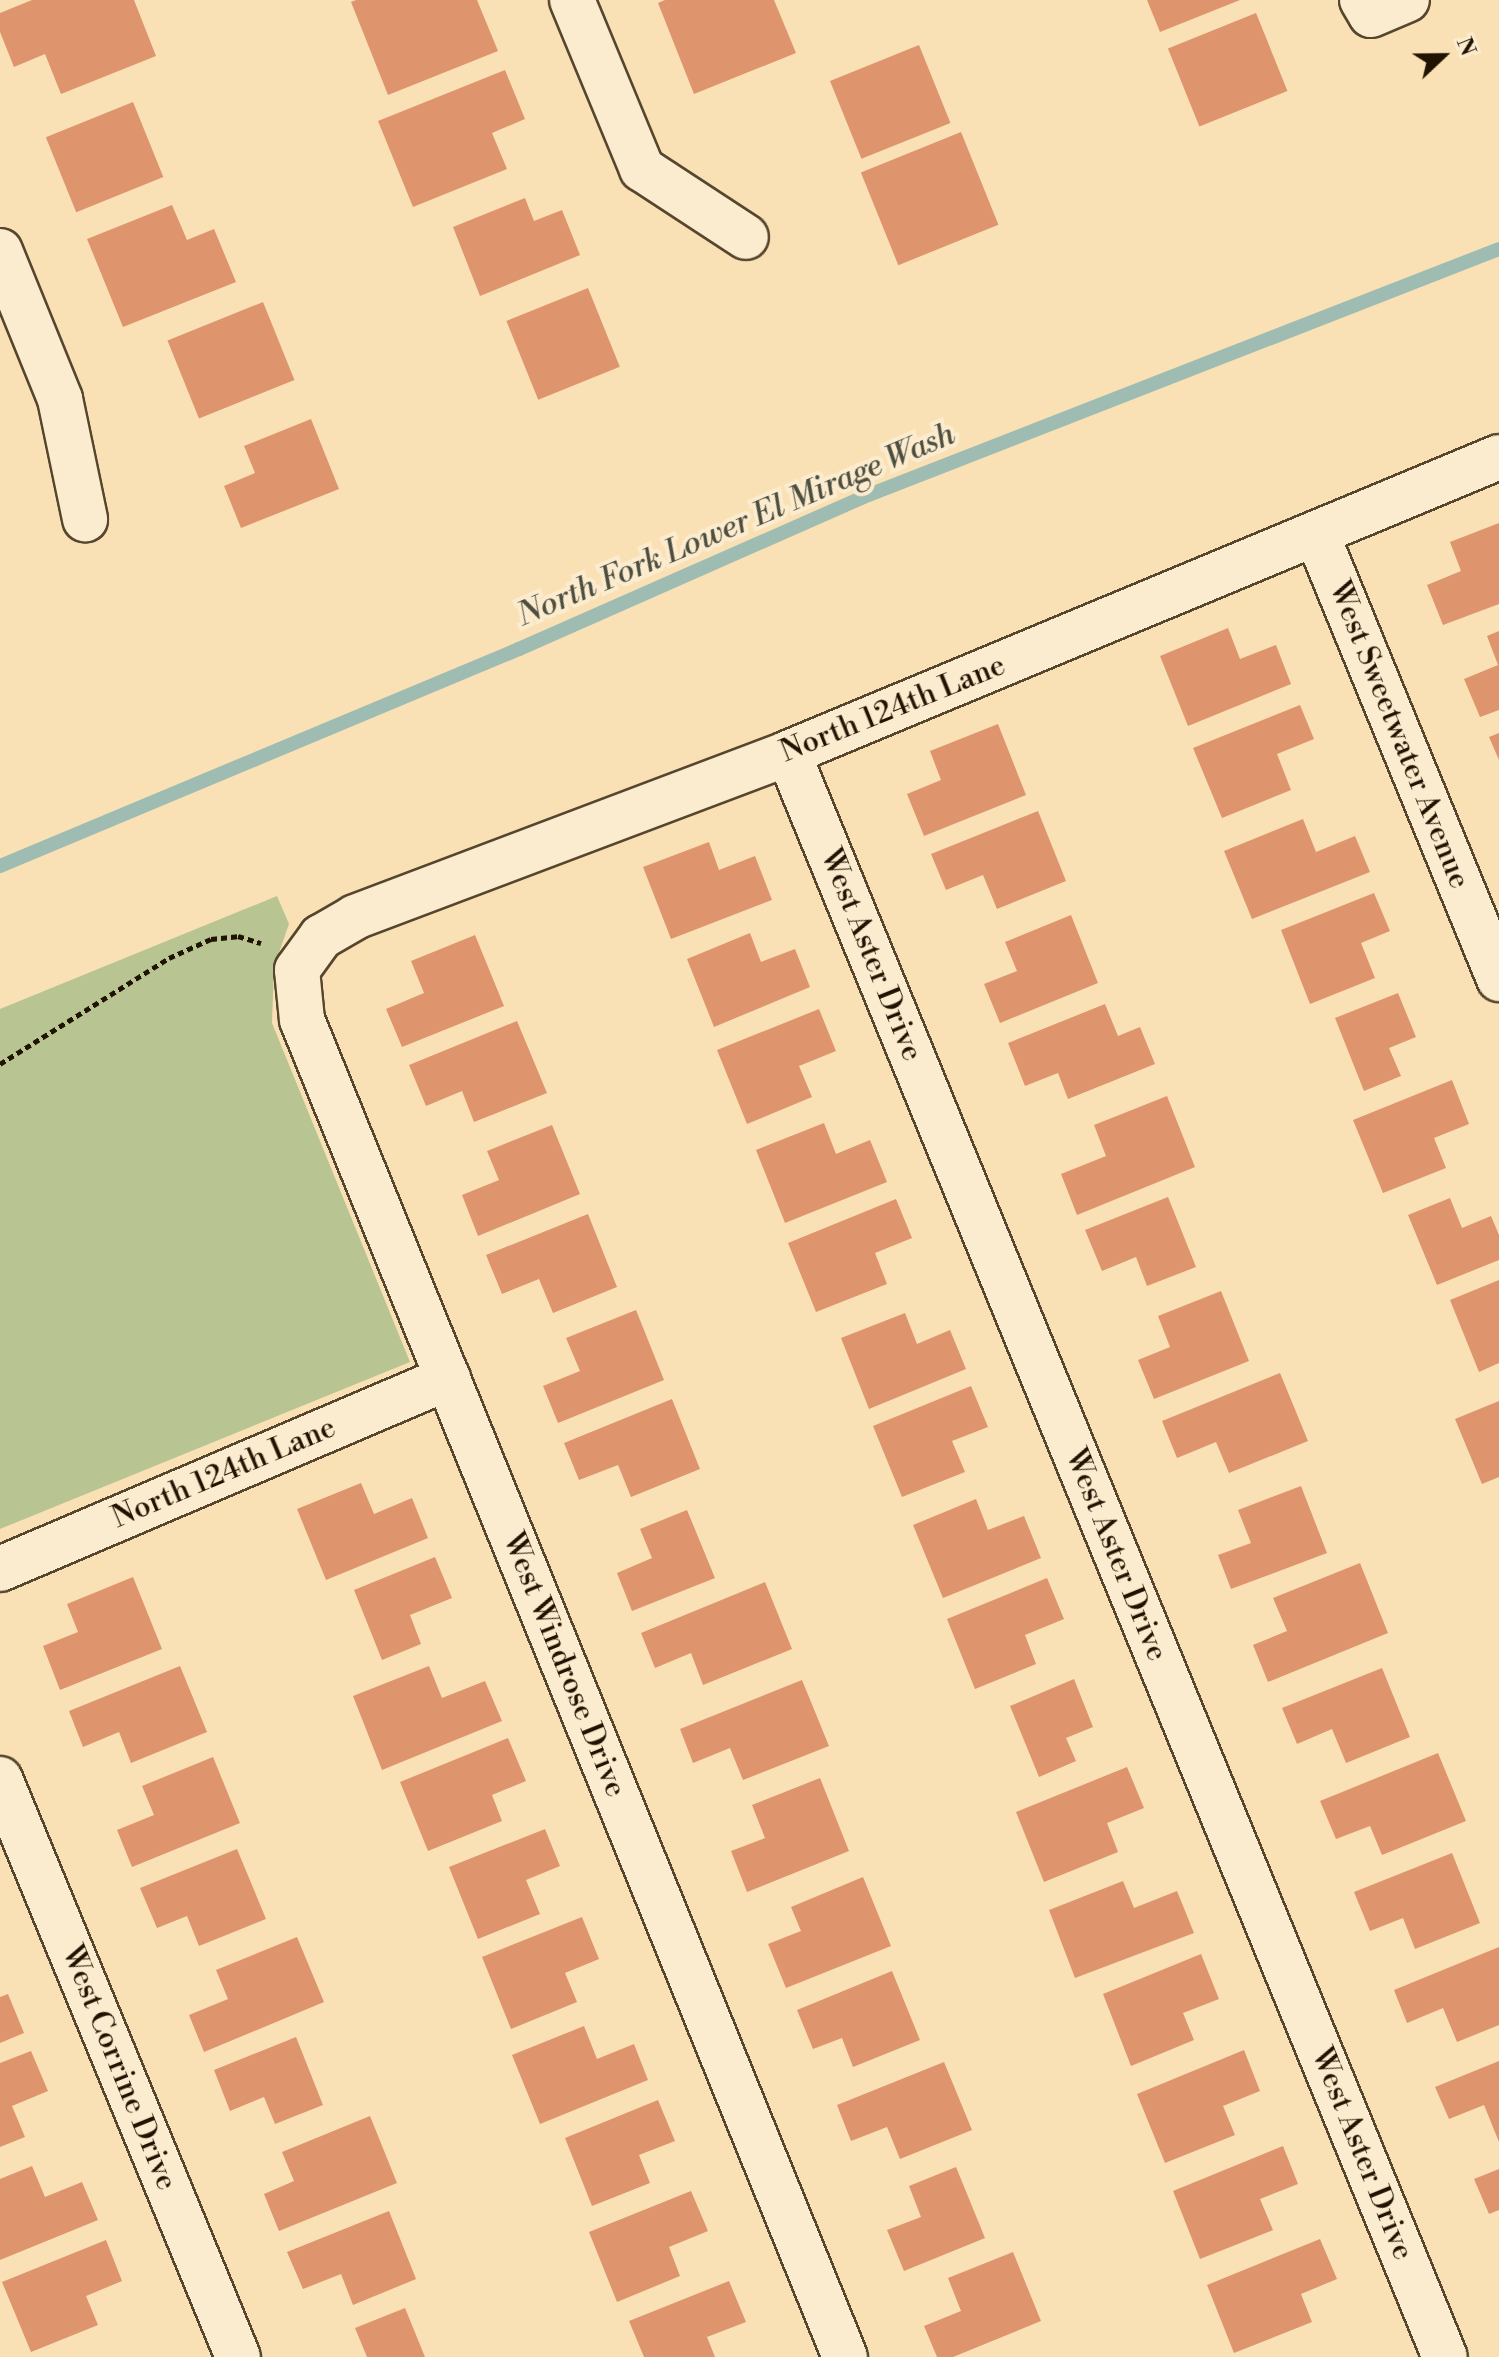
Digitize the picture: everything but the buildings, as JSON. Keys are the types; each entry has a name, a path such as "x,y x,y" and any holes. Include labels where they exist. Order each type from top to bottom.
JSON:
{"street":[{"path":"572,0 642,169 746,237"},
{"path":"0,251 60,399 85,519"},
{"name":"North 124th Lane","path":"297,970 321,937 355,917 788,753 1499,457"},
{"name":"West Sweetwater Avenue","path":"1317,535 1499,979"},
{"name":"West Aster Drive","path":"788,753 1445,2357"},
{"name":"West Windrose Drive","path":"297,970 302,1020 845,2357"},
{"name":"North 124th Lane","path":"0,1569 448,1378"},
{"name":"West Corrine Drive","path":"0,1779 238,2357"}],"path":[{"path":"0,1064 169,958 211,939 238,936 267,945 297,970"}],"green space":[{"path":"277,896 289,924 274,967 272,1023 410,1362 0,1529 0,1009"}],"waterway":[{"name":"North Fork Lower El Mirage Wash","path":"0,866 519,649 861,498 1499,249"}]}
